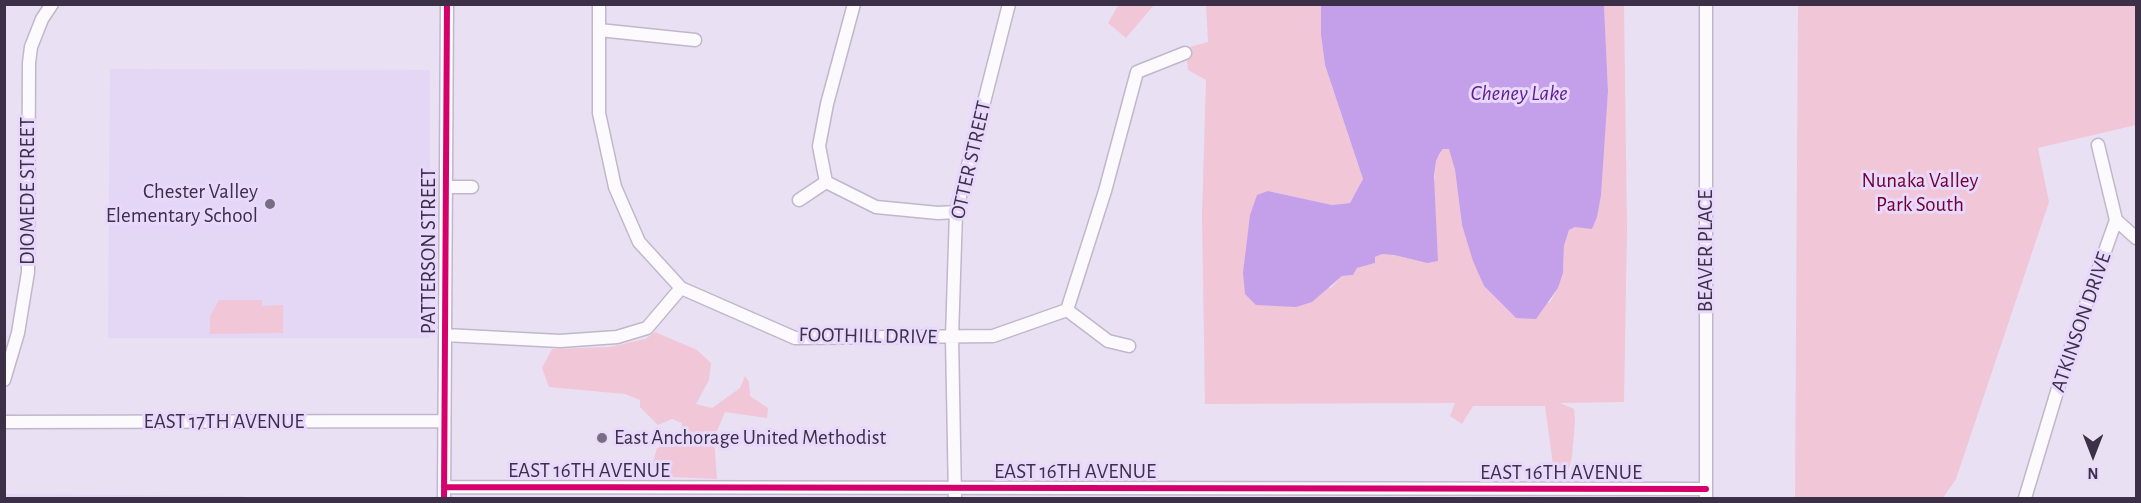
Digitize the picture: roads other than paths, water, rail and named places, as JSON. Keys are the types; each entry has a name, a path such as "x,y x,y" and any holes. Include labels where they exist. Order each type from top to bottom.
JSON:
{"street":[{"name":"DIOMEDE STREET","path":"4,380 18,333 28,272 31,47 42,19 52,4"},
{"name":"PATTERSON STREET","path":"444,493 447,4"},
{"name":"FOOTHILL DRIVE","path":"599,4 599,113 615,188 639,242 681,288 795,338 993,336 1066,310"},
{"path":"826,182 819,146 827,104 854,4"},
{"name":"OTTER STREET","path":"955,493 952,337 956,212 1009,4"},
{"name":"BEAVER PLACE","path":"1706,4 1706,494"},
{"path":"599,30 695,40"},
{"path":"1129,346 1108,340 1066,310 1105,191 1137,72 1185,53"},
{"path":"2098,145 2116,220 2136,238"},
{"path":"798,200 826,182"},
{"path":"826,182 876,207 938,213 956,212"},
{"path":"446,187 471,187"},
{"name":"ATKINSON DRIVE","path":"2025,498 2068,355 2116,220"},
{"path":"445,335 560,341 617,337 647,328 681,288"},
{"name":"EAST 17TH AVENUE","path":"4,422 444,422"},
{"name":"EAST 16TH AVENUE","path":"444,493 1706,494"}],"water":[{"name":"Cheney Lake","path":"1321,5 1604,5 1608,91 1601,195 1597,217 1592,229 1575,227 1569,230 1564,246 1563,273 1558,288 1536,319 1516,318 1484,286 1473,261 1462,225 1455,170 1449,149 1443,149 1440,153 1436,161 1434,176 1438,261 1427,263 1382,254 1375,257 1375,263 1357,268 1353,275 1342,276 1312,302 1296,307 1256,305 1245,294 1243,273 1250,215 1257,195 1268,191 1332,205 1350,203 1363,179 1325,65 1321,35"}],"place":[{"name":"Chester Valley Elementary School","path":"270,204"},
{"name":"East Anchorage United Methodist","path":"602,438"}],"park label":[{"name":"Nunaka Valley Park South","path":"1920,193"}]}
